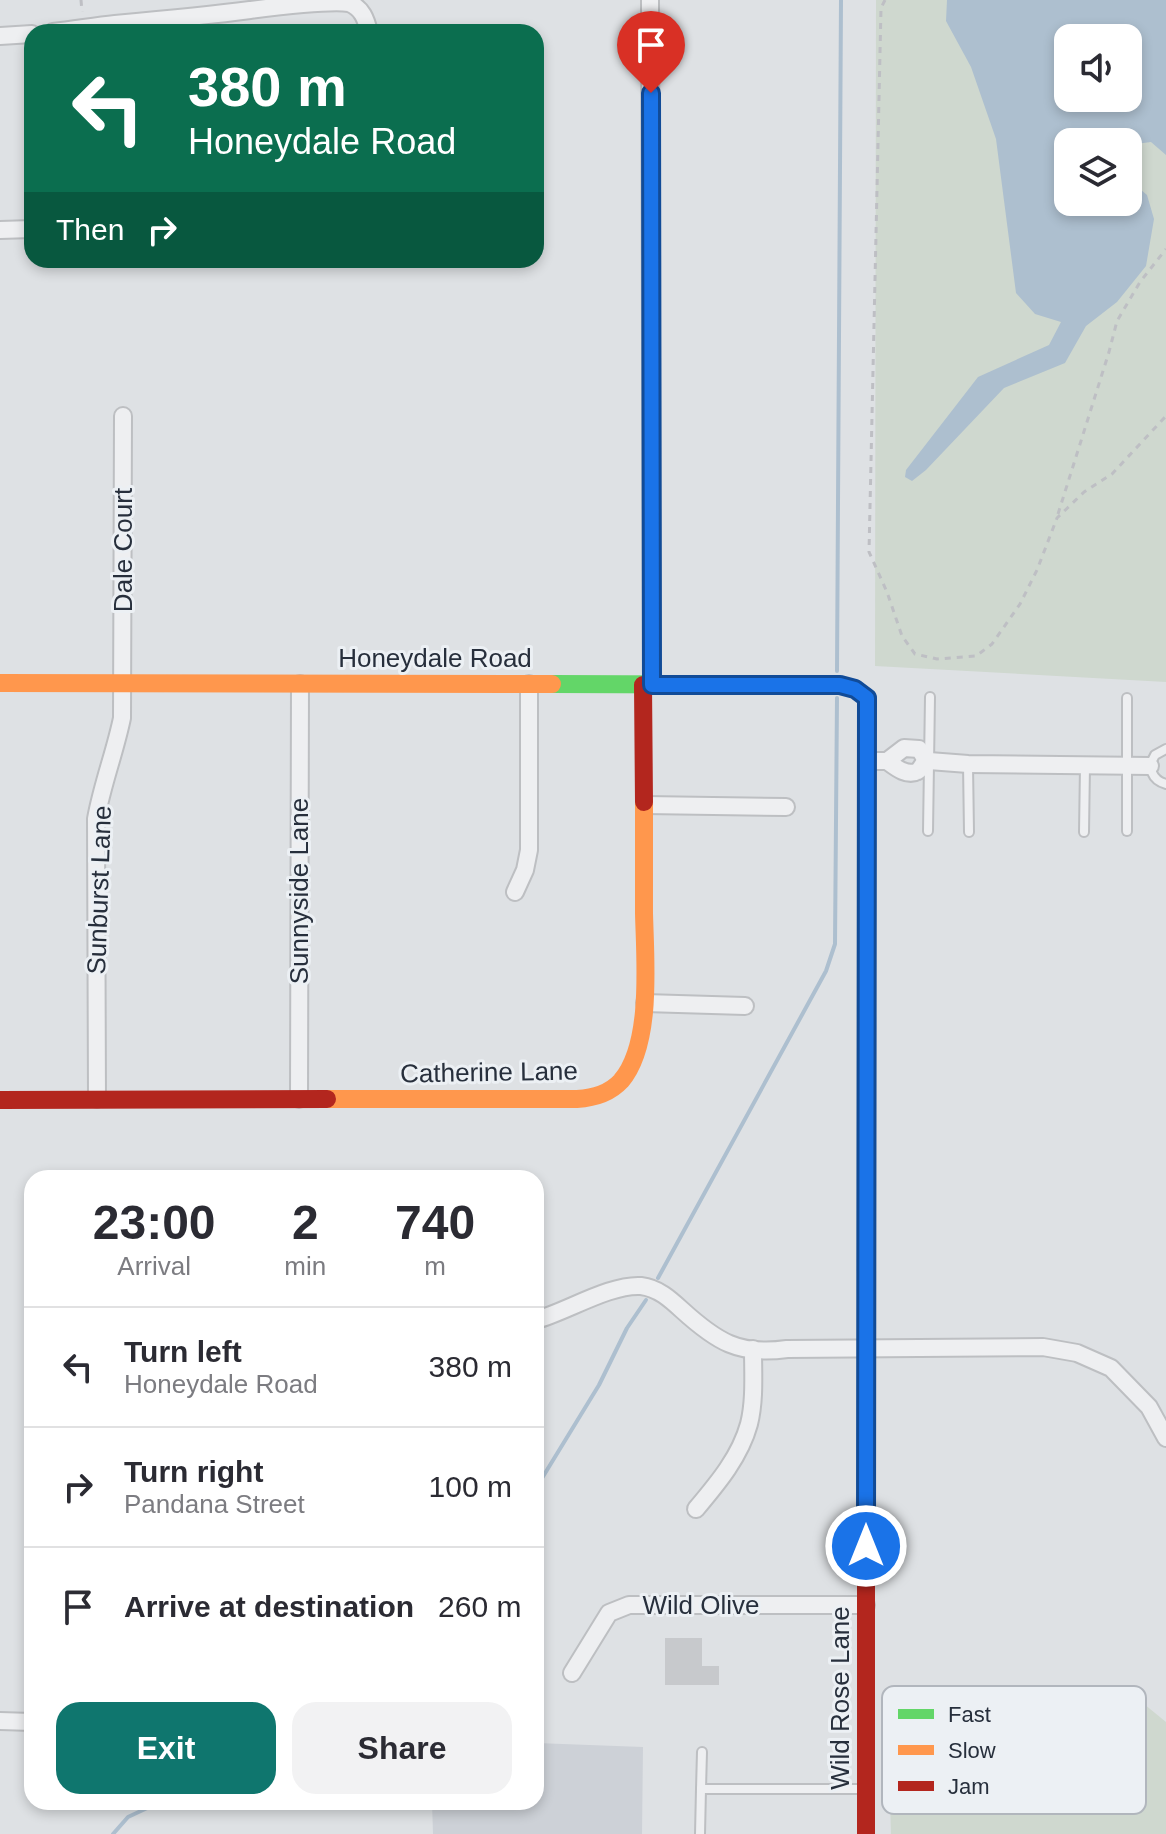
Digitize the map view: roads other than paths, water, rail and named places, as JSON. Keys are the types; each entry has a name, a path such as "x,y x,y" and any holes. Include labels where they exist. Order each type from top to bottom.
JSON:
{"street":[{"path":"648,685 650,0"},
{"path":"121,24 341,1 358,8 367,24"},
{"path":"0,36 24,34"},
{"path":"0,230 24,229"},
{"name":"Dale Court","path":"123,416 124,683"},
{"name":"Honeydale Road","path":"0,683 840,685 855,689 867,698"},
{"name":"Sunburst Lane","path":"97,1099 96,819 122,718 124,683"},
{"name":"Sunnyside Lane","path":"299,1099 300,684"},
{"path":"515,892 525,870 529,850 529,684"},
{"name":"Catherine Lane","path":"0,1100 563,1099 598,1096 612,1090 638,1049 645,1003 648,685"},
{"name":"Wild Rose Lane","path":"866,1834 867,698"},
{"path":"867,761 887,761 900,772 919,771 927,760 968,764 1150,766"},
{"path":"645,805 786,807"},
{"path":"645,1003 745,1006"},
{"path":"544,1317 629,1286 644,1286 669,1298 713,1337 726,1344 766,1352 787,1349 1043,1347 1077,1353 1111,1368 1149,1407 1166,1438"},
{"path":"696,1509 729,1468 749,1424 754,1384 753,1349"},
{"name":"Wild Olive","path":"572,1673 609,1613 629,1605 866,1605"},
{"path":"0,1721 24,1722"}],"lane":[{"path":"928,831 930,697"},
{"path":"1127,698 1127,831"},
{"path":"1166,749 1155,755 1150,766 1154,777 1166,784"},
{"path":"968,764 969,832"},
{"path":"1084,832 1085,765"},
{"path":"700,1834 702,1752"},
{"path":"701,1789 866,1789"}],"water":[{"path":"947,0 1166,0 1166,155 1151,142 1142,143 1142,128 1054,128 1054,216 1142,216 1142,191 1147,195 1154,219 1146,266 1117,302 1086,326 1065,363 1004,388 912,481 905,477 906,470 978,377 1049,345 1061,322 1035,314 1016,293 996,139 971,67 946,21"}],"waterway":[{"path":"837,671 841,0"},
{"path":"658,1278 826,971 835,944 837,698"},
{"path":"544,1475 646,1300"},
{"path":"113,1834 128,1817 143,1810"}]}
